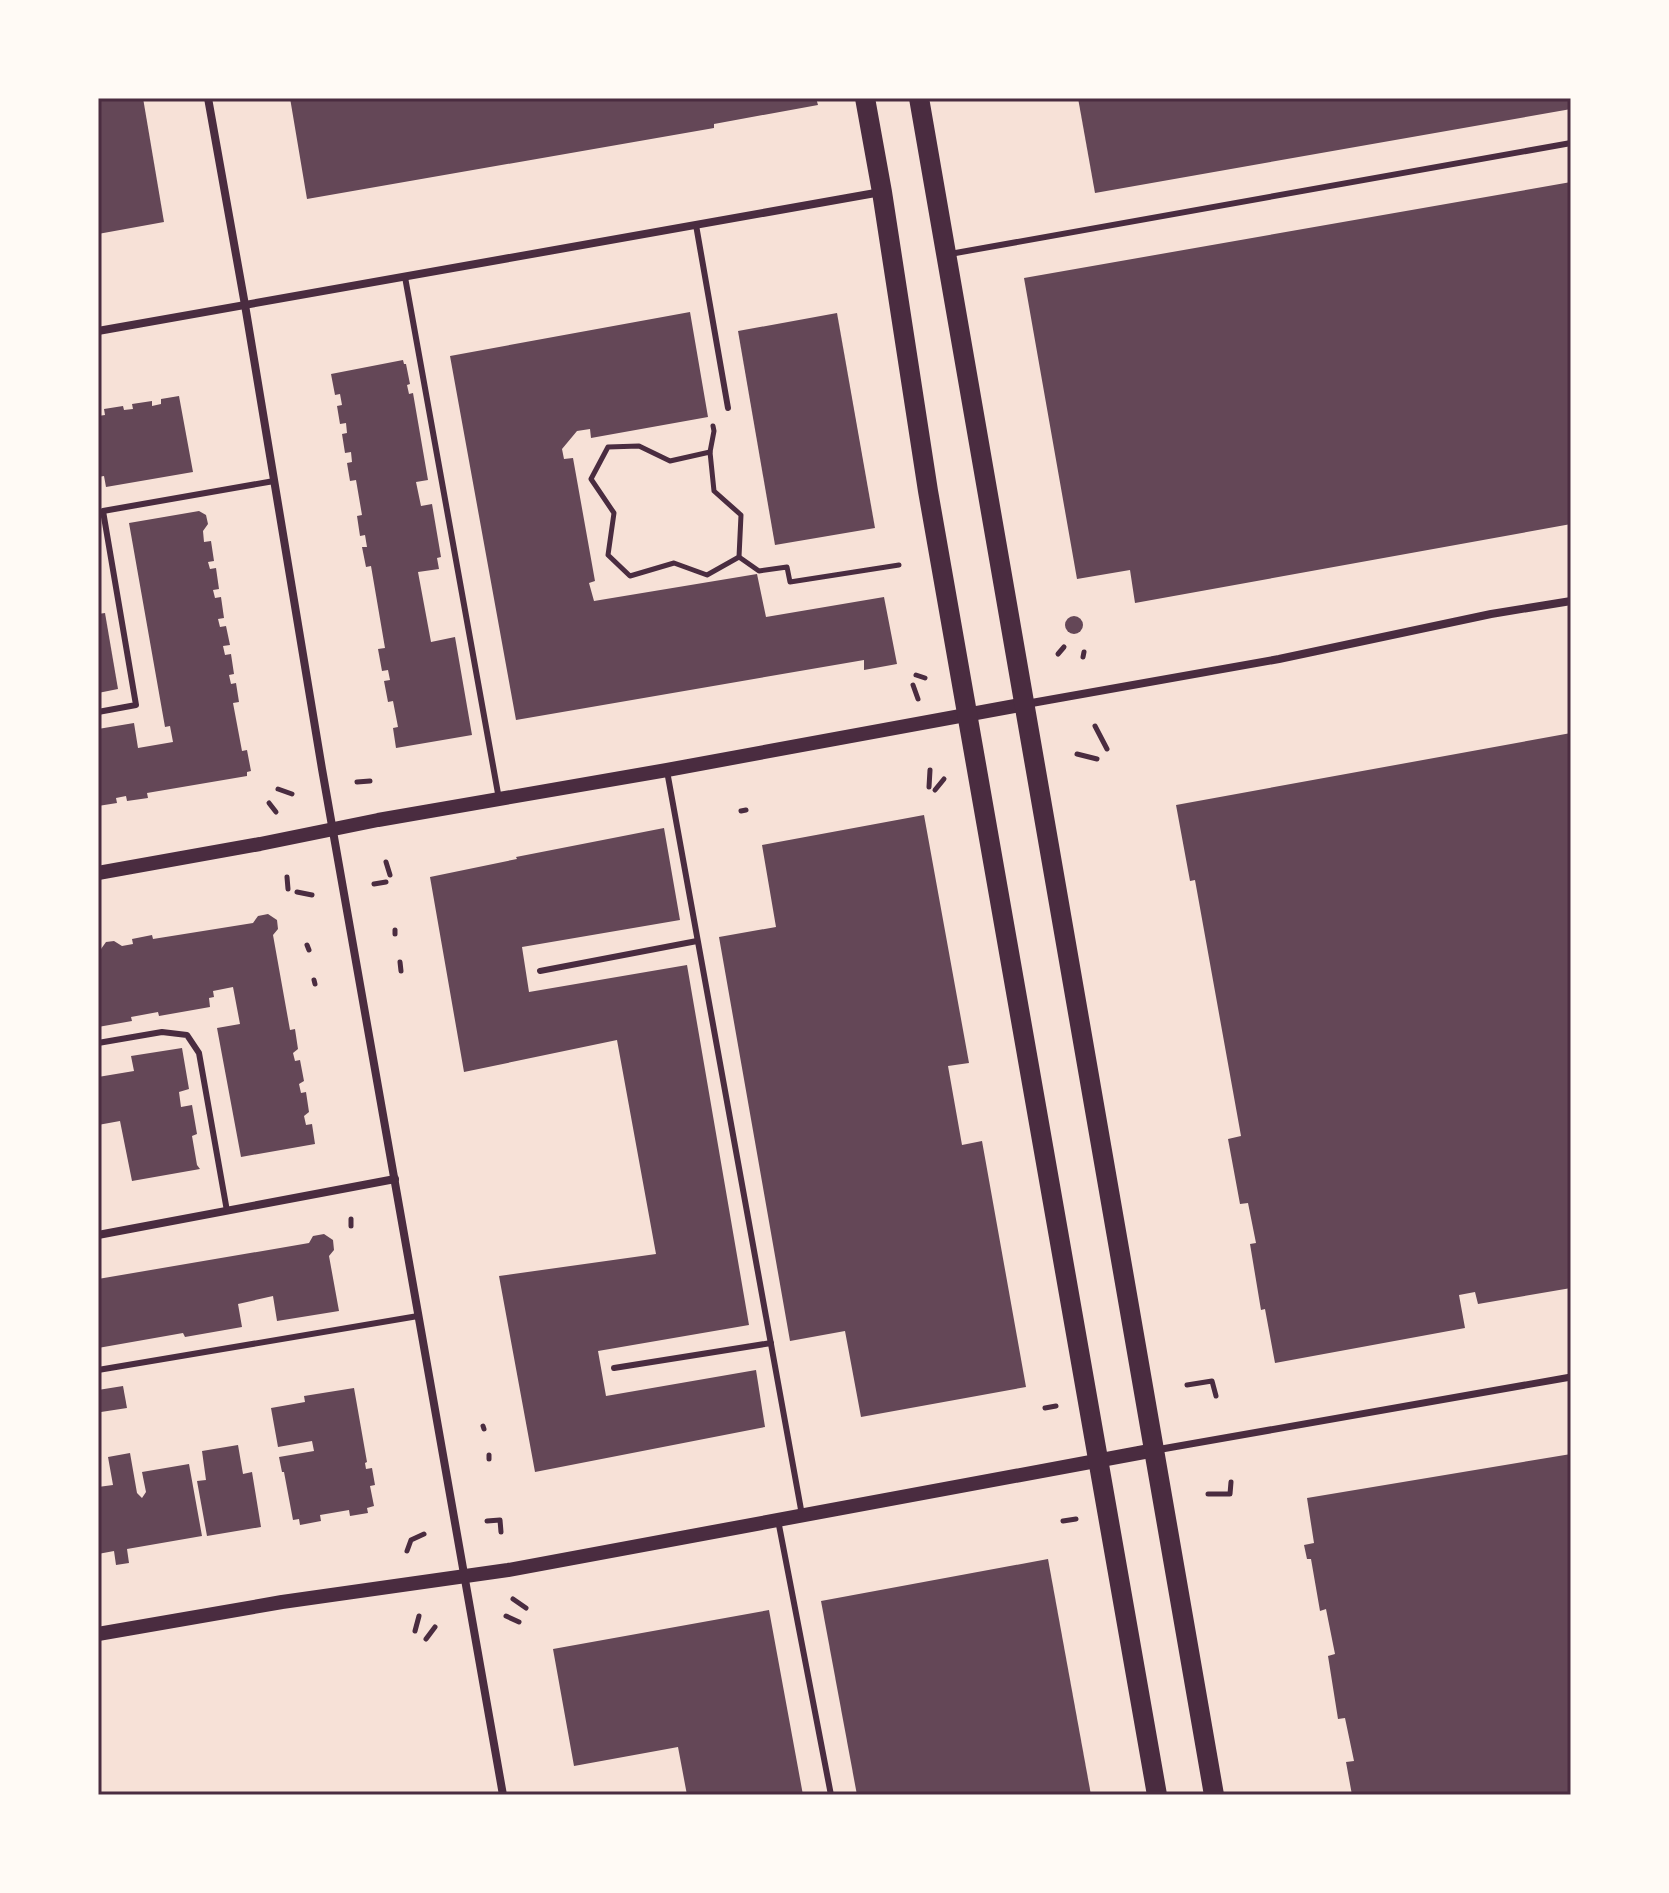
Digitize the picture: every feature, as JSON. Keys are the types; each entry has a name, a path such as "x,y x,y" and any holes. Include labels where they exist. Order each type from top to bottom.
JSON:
{"main road":[{"path":"865,98 928,491 1157,1795"},
{"path":"919,98 1214,1795"}],"street":[{"path":"208,98 503,1795"},
{"path":"98,331 882,192"},
{"path":"98,873 1279,659 1491,614 1571,601"},
{"path":"98,1235 395,1179"},
{"path":"98,1634 282,1602 464,1577 1571,1377"}],"lane":[{"path":"946,255 1571,143"},
{"path":"696,225 728,408"},
{"path":"405,277 499,799"},
{"path":"98,712 136,705 103,511 274,481"},
{"path":"667,770 802,1515"},
{"path":"540,971 697,941"},
{"path":"98,1043 162,1032 187,1035 199,1053 227,1211"},
{"path":"98,1370 418,1316"},
{"path":"614,1368 771,1343"},
{"path":"778,1520 831,1795"}],"path":[{"path":"639,446 670,461 710,452 714,491 741,515 739,557 707,575 674,563 630,576 608,555 614,513 591,479 608,447 639,446"},
{"path":"739,557 759,571 787,567 790,582 899,565"},
{"path":"1058,654 1064,647"},
{"path":"916,675 925,678"},
{"path":"913,685 918,700"},
{"path":"1095,726 1107,749"},
{"path":"1077,754 1097,759"},
{"path":"930,770 932,788 944,779"},
{"path":"357,782 370,781"},
{"path":"278,789 292,794"},
{"path":"269,803 276,812"},
{"path":"374,884 388,878 386,862"},
{"path":"287,877 288,889"},
{"path":"297,892 312,895"},
{"path":"400,962 401,971"},
{"path":"1187,1385 1212,1381 1216,1396"},
{"path":"1045,1408 1056,1406"},
{"path":"1208,1494 1230,1494 1231,1482"},
{"path":"1063,1521 1076,1519"},
{"path":"487,1521 500,1520 501,1532"},
{"path":"407,1551 411,1540 424,1534"},
{"path":"513,1599 526,1608"},
{"path":"415,1631 419,1616"},
{"path":"506,1616 519,1622"},
{"path":"426,1639 435,1627"}],"building":[{"path":"98,98 143,98 164,222 98,234"},
{"path":"290,98 816,98 818,105 714,124 714,128 307,199"},
{"path":"1078,98 1571,98 1571,109 1095,193"},
{"path":"1571,182 1571,524 1135,603 1130,570 1077,579 1024,278"},
{"path":"690,312 708,417 591,438 590,429 577,431 562,449 564,459 573,458 595,581 589,583 594,601 757,574 766,617 884,597 897,664 864,670 864,660 516,720 450,356"},
{"path":"837,313 875,528 775,545 738,331"},
{"path":"403,360 410,384 407,385 409,394 413,393 428,480 416,482 421,506 432,504 441,557 437,558 439,569 418,572 431,642 455,637 472,735 396,748 393,728 398,727 393,701 388,702 384,681 390,680 388,670 382,671 378,649 385,648 371,566 366,567 362,547 367,547 365,535 360,536 357,516 362,515 356,480 350,481 347,463 352,462 351,452 345,453 342,434 347,433 346,423 340,424 337,406 342,405 340,394 335,395 331,374"},
{"path":"179,396 193,472 106,487 104,476 98,477 98,416 105,415 104,409 123,406 124,410 133,409 132,404 152,401 152,406 161,404 161,399"},
{"path":"199,511 206,515 208,524 203,531 204,542 211,541 214,561 208,562 210,569 216,568 219,589 213,590 215,598 221,597 224,618 218,619 220,627 226,626 230,645 223,646 225,655 231,654 234,674 229,675 231,684 236,683 239,702 233,703 242,751 247,750 251,771 247,772 247,776 147,793 148,798 127,801 126,796 116,798 117,803 98,806 98,729 134,723 138,748 173,742 170,726 165,727 129,523"},
{"path":"105,613 118,689 98,693 98,614"},
{"path":"1074,616 1083,625 1074,634 1065,625"},
{"path":"1571,733 1571,1288 1478,1304 1475,1292 1459,1295 1465,1328 1275,1363 1265,1309 1261,1310 1250,1244 1256,1243 1248,1203 1240,1204 1228,1139 1241,1136 1195,880 1190,881 1176,805"},
{"path":"924,815 969,1063 948,1066 962,1145 982,1141 1026,1387 861,1417 845,1331 790,1341 719,937 776,927 762,845"},
{"path":"664,828 680,920 522,947 529,992 687,965 749,1325 598,1351 606,1396 756,1370 765,1427 535,1472 499,1276 656,1254 617,1040 464,1072 430,877"},
{"path":"268,914 277,920 278,929 273,935 290,1030 295,1029 298,1049 293,1053 295,1061 300,1060 304,1081 299,1084 301,1093 306,1092 309,1112 304,1116 306,1125 312,1124 315,1144 241,1157 217,1028 240,1024 233,987 213,991 214,997 209,998 210,1007 159,1016 158,1012 131,1017 132,1021 98,1027 98,949 106,942 114,941 122,946 133,944 132,939 152,935 153,939 253,923 258,916"},
{"path":"182,1048 189,1089 179,1092 181,1107 192,1105 197,1134 192,1136 200,1169 132,1181 120,1121 98,1125 98,1077 134,1071 131,1056"},
{"path":"324,1234 333,1240 334,1250 329,1256 339,1311 277,1321 273,1296 238,1304 242,1327 185,1337 183,1333 98,1348 98,1279 309,1243 313,1236"},
{"path":"123,1386 127,1408 101,1412 98,1390"},
{"path":"354,1388 366,1469 372,1468 375,1485 370,1486 374,1506 367,1508 368,1513 350,1516 349,1510 320,1515 321,1521 300,1525 299,1519 293,1520 279,1457 314,1451 312,1441 278,1447 271,1408 305,1402 304,1396"},
{"path":"238,1445 243,1474 252,1472 261,1527 207,1536 197,1481 206,1480 202,1451"},
{"path":"130,1453 137,1493 142,1498 146,1492 142,1472 189,1464 202,1536 127,1549 129,1563 116,1565 114,1551 98,1554 98,1487 113,1485 108,1457"},
{"path":"1571,1454 1571,1795 1352,1795 1346,1762 1354,1761 1345,1718 1338,1719 1328,1656 1335,1654 1326,1609 1320,1611 1311,1559 1307,1559 1304,1545 1314,1543 1307,1498"},
{"path":"1048,1559 1091,1795 857,1795 821,1601"},
{"path":"769,1610 803,1795 687,1795 678,1747 574,1766 553,1649"}]}
